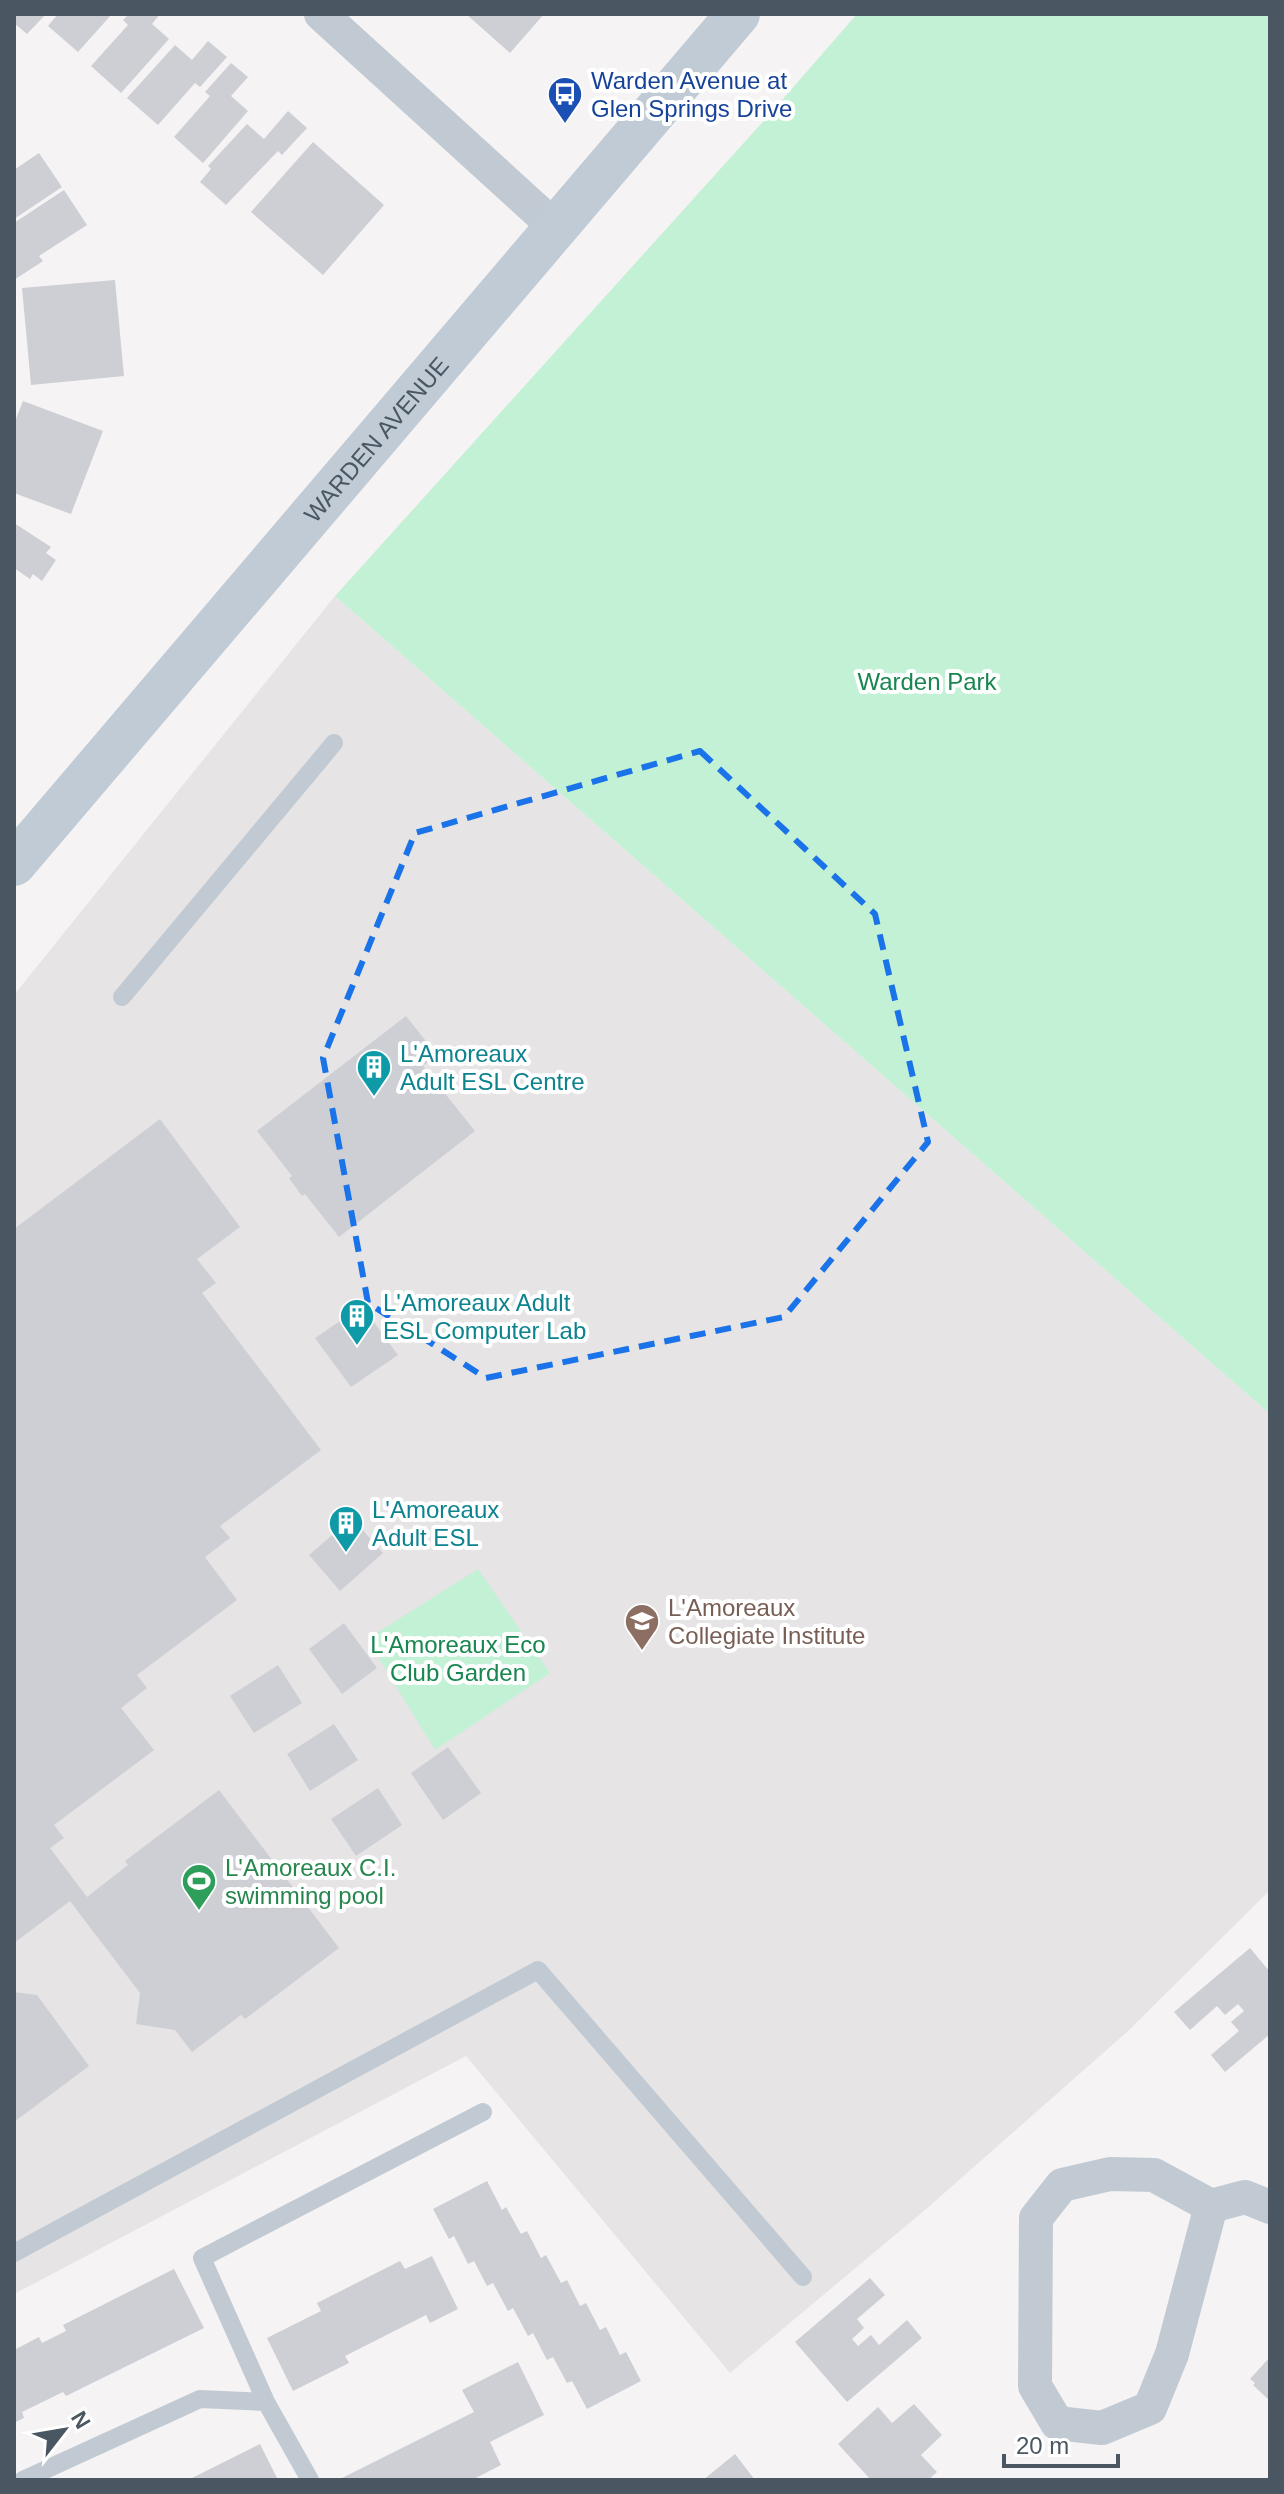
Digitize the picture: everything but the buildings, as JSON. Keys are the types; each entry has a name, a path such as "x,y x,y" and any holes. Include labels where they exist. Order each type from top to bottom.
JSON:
{"main road":[{"name":"WARDEN AVENUE","path":"14,864 738,14"}],"street":[{"path":"321,14 555,227"},
{"path":"1211,2206 1172,2354 1150,2408 1102,2428 1057,2423 1035,2386 1036,2218 1062,2185 1110,2174 1154,2175 1211,2206 1245,2197 1270,2207"}],"lane":[{"path":"122,997 334,743"},
{"path":"14,2253 538,1970 803,2277"},
{"path":"310,2480 266,2402 202,2258 483,2112"},
{"path":"23,2480 200,2399 266,2402"}],"highlighted area":[{"path":"700,751 875,914 928,1142 784,1317 486,1378 368,1303 323,1058 415,833"}],"shaded area":[{"name":"L'Amoreaux Collegiate Institute","path":"335,596 1270,1414 1270,1890 1127,2032 925,2210 730,2373 466,2056 14,2294 14,995"}],"green space":[{"name":"Warden Park","path":"857,14 1270,14 1270,1414 335,596"},
{"name":"L'Amoreaux Eco Club Garden","path":"478,1569 550,1673 435,1750 367,1639"}],"place":[{"name":"Warden Avenue at Glen Springs Drive","path":"565,125"},
{"name":"L'Amoreaux Adult ESL Centre","path":"374,1098"},
{"name":"L'Amoreaux Adult ESL Computer Lab","path":"357,1347"},
{"name":"L'Amoreaux Adult ESL","path":"346,1554"},
{"name":"L'Amoreaux Collegiate Institute","path":"642,1652"},
{"name":"L'Amoreaux C.I. swimming pool","path":"199,1912"}]}
